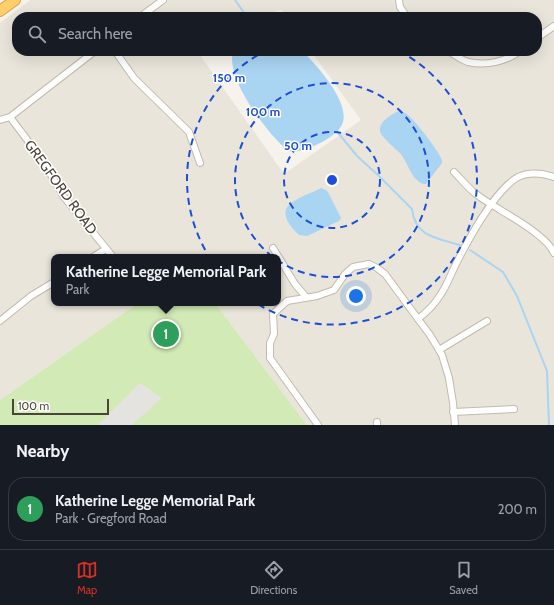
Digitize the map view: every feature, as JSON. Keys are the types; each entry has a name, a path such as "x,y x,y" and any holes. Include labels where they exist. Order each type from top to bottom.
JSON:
{"highway":[{"path":"0,11 15,0"}],"street":[{"path":"147,12 163,0"},
{"path":"399,0 400,7 404,12"},
{"path":"542,34 554,26"},
{"path":"0,120 10,117 89,56"},
{"path":"119,56 134,78 189,132 200,163"},
{"path":"457,56 467,62 488,64 513,56"},
{"name":"GREGFORD ROAD","path":"10,117 43,161 64,197 110,254"},
{"path":"454,172 474,194 526,226 552,247 554,253"},
{"path":"418,319 430,309 442,294 457,262 491,205 506,188 519,177 530,174 543,173 554,177"},
{"path":"273,248 277,254"},
{"path":"98,254 106,249"},
{"path":"281,261 295,284 306,297"},
{"path":"318,425 270,358 270,343 274,334 273,314 287,300 317,296 334,290 345,274 353,267 369,264 385,274 439,350 447,370 455,425"},
{"path":"0,321 31,296 51,284"},
{"path":"439,350 487,322"},
{"path":"453,412 514,409"}],"shaded area":[{"path":"30,0 554,0 554,425 307,425 217,306 281,306 281,254 51,254 51,306 134,306 0,400 0,23 12,14 12,56 201,56 284,174 361,120 315,56 542,56 542,12 282,12 281,10 274,12 14,12"},
{"path":"140,383 162,398 132,425 98,425"}],"green space":[{"path":"134,306 217,306 307,425 0,425 0,400"}],"water":[{"path":"233,56 307,56 323,74 336,94 344,113 342,125 335,133 324,141 302,150 288,151 270,132 250,105 235,76 232,63"},
{"path":"399,111 405,113 414,121 442,160 442,163 426,184 419,182 416,179 401,154 381,134 380,127 384,121"},
{"path":"321,188 328,192 341,218 339,221 307,236 299,235 290,225 286,217 286,210 289,205 295,201"}],"waterway":[{"path":"235,0 243,12"},
{"path":"335,129 357,156 412,209 414,218 422,231 435,238 460,245"},
{"path":"470,250 503,272 517,296 547,371 549,425"}],"place":[{"name":"Katherine Legge Memorial Park","path":"166,334"}]}
